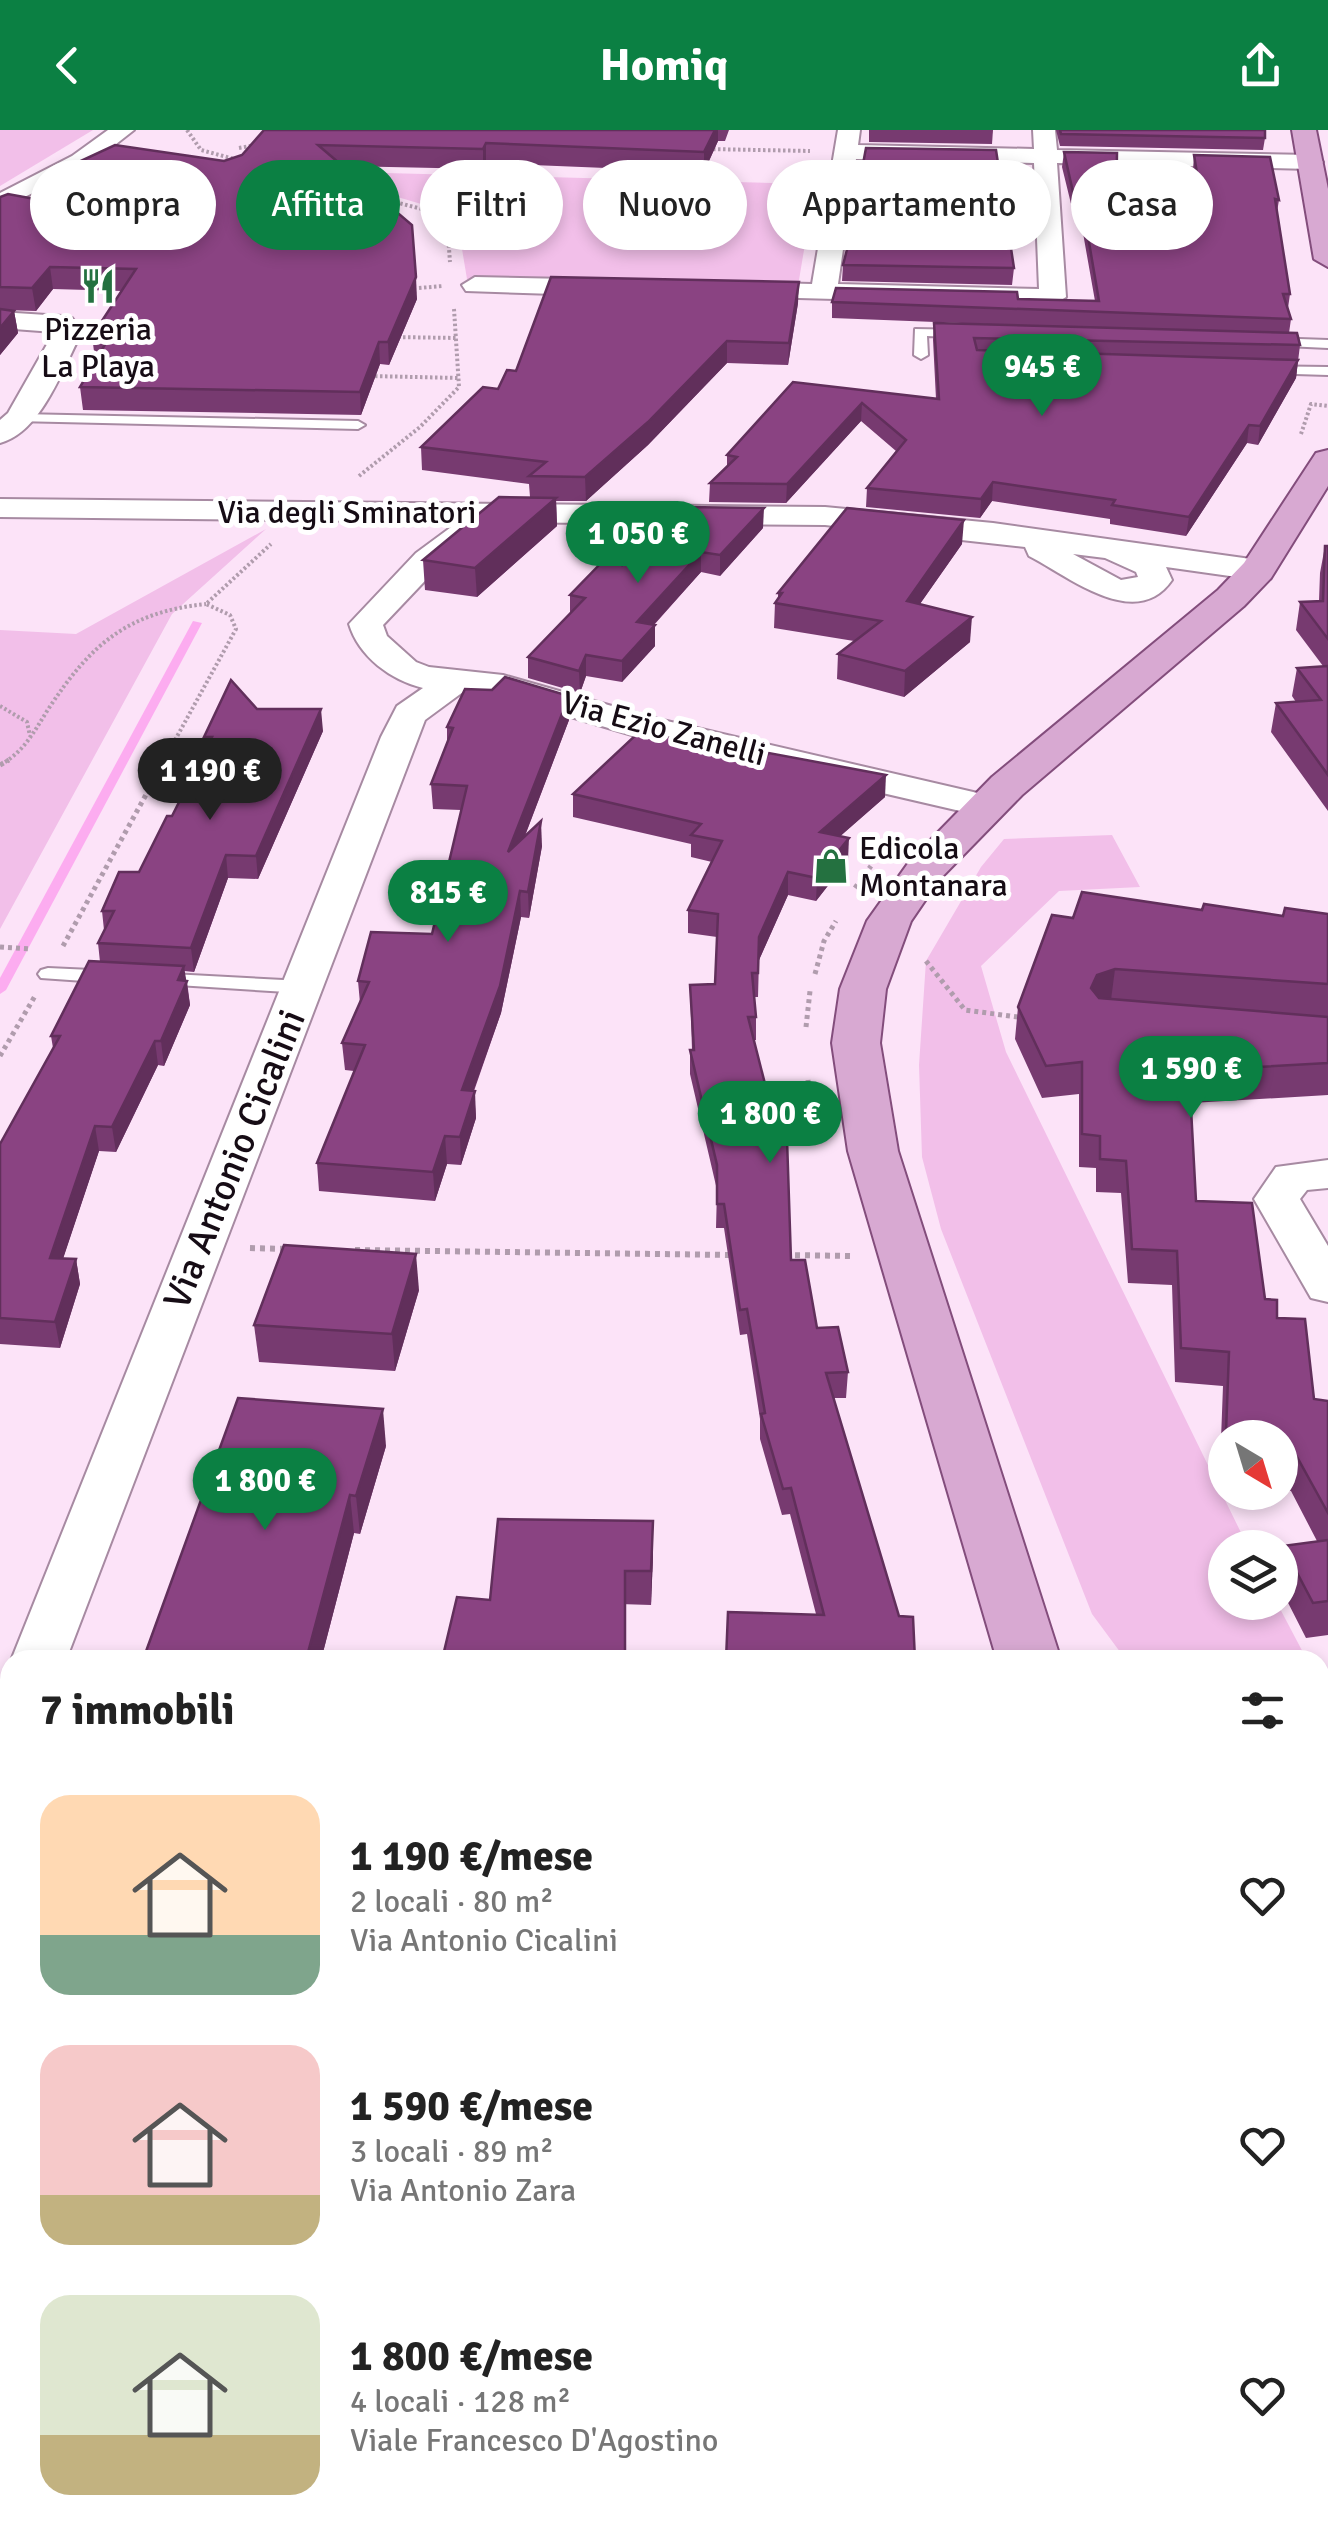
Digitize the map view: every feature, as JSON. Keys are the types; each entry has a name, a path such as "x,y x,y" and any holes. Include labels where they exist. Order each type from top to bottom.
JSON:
{"main road":[{"path":"1304,130 1328,259"},
{"path":"1026,1650 873,1151 856,1043 863,989 889,921 924,871 964,801 1231,598 1258,570 1317,469"}],"street":[{"path":"1,202 80,161 124,130"},
{"path":"706,289 1054,297 1044,130"},
{"path":"824,292 848,141 1046,156 1311,162"},
{"path":"1,202 30,207"},
{"path":"476,285 648,288"},
{"path":"0,320 62,324 68,332 7,437"},
{"name":"Via degli Sminatori","path":"0,508 825,516 993,533 1258,570"},
{"path":"366,512 412,531 427,549 427,560"},
{"path":"427,560 475,527 474,513"},
{"name":"Via degli Sminatori","path":"993,533 1055,555 1105,587 1138,590 1156,580 1148,566 1108,550"},
{"name":"Via Ezio Zanelli","path":"427,560 366,624 371,640 404,670 422,677 503,686 645,727 964,801"},
{"name":"Via Antonio Cicalini","path":"40,1650 410,714 458,679"},
{"path":"1328,1174 1292,1177 1277,1199 1328,1287"}],"lane":[{"path":"921,355 920,332 978,334"},
{"path":"1245,342 1328,344"},
{"path":"1248,369 1328,371"},
{"path":"7,437 358,425"},
{"path":"48,974 302,986"}],"path":[{"path":"710,149 848,141"},
{"path":"239,148 270,143"},
{"path":"532,160 539,146"},
{"path":"408,283 419,288 416,292"},
{"path":"379,337 456,338"},
{"path":"366,376 459,378"},
{"path":"1317,469 1311,404 1328,406"},
{"path":"2,765 22,751 52,702 121,626 147,612 206,604"},
{"path":"0,706 27,722 30,738"},
{"path":"854,890 864,874 964,801"},
{"path":"806,1045 805,1010 824,940 844,907"},
{"path":"0,947 33,949"},
{"path":"926,961 965,1010 1004,1018 1040,1018"},
{"path":"808,1062 810,1114 820,1150"},
{"path":"846,1238 855,1268"},
{"path":"199,1248 298,1249"},
{"path":"338,1250 753,1255"},
{"path":"773,1255 852,1256"}],"shaded area":[{"path":"0,130 93,130 43,160 30,160 30,168 0,186"},
{"path":"400,173 420,174 420,204 400,198"},
{"path":"563,178 583,178 583,250 747,250 747,182 767,183 767,250 804,250 798,286 467,279 462,250 563,250"},
{"path":"266,529 172,614 0,929 0,630 76,634"},
{"path":"1112,835 1140,887 1059,891 981,966 1006,1052 1208,1465 1208,1510 1230,1510 1240,1530 1208,1530 1208,1620 1286,1620 1302,1650 1119,1650 1092,1614 941,1229 922,1157 919,1065 926,961 981,867 1004,839"}],"building":[{"path":"264,130 715,130 704,152 486,143 483,149 318,145 336,160 236,160 236,250 400,250 400,215 412,225 416,277 388,342 379,342 360,392 80,387 110,336 92,336 136,269 50,267 32,288 0,287 0,197 8,194 30,198 30,250 216,250 216,160 83,160 115,145 224,161 242,155"},
{"path":"1060,130 1265,130 1265,138 1061,134"},
{"path":"866,148 996,150 998,160 864,160"},
{"path":"1064,152 1117,153 1117,160 1071,160 1071,183"},
{"path":"1194,155 1270,157 1290,294 1283,294 1291,319 832,302 836,288 1017,292 1018,299 1099,301 1090,250 1213,250 1213,160 1195,160"},
{"path":"847,250 1011,250 1014,268 843,265"},
{"path":"551,277 799,282 789,343 727,341 648,422 585,477 529,476 546,462 421,447 483,387 498,389 507,370 516,371"},
{"path":"0,309 14,311 0,328"},
{"path":"934,323 1297,333 1300,345 974,338 977,350 1298,360 1260,426 1249,425 1189,517 1112,505 1115,500 993,482 981,499 867,488 906,440 862,403 787,484 710,483 737,457 727,455 793,382 939,399"},
{"path":"499,497 556,498 475,568 423,560"},
{"path":"683,507 764,508 720,555 701,552 637,622 655,625 622,661 586,655 579,671 528,657 585,598 570,595 603,561 618,564 623,559 623,564"},
{"path":"847,508 964,520 907,601 972,617 905,671 838,654 881,621 775,603 782,593 778,593"},
{"path":"1325,546 1328,639 1300,602 1323,601"},
{"path":"1328,666 1328,775 1276,703 1321,700 1297,668"},
{"path":"505,677 569,696 508,852 541,821 528,892 520,891 500,986 462,1090 475,1091 460,1137 445,1136 433,1172 317,1163 365,1045 342,1043 369,982 358,981 371,932 432,934 467,786 431,784 453,728 447,727 465,689 492,690"},
{"path":"231,680 257,709 321,709 256,856 226,855 191,948 98,943 114,911 102,911 119,872 139,872 167,816 172,816 212,737 204,737"},
{"path":"640,731 765,758 769,753 886,775 820,832 849,838 817,878 788,872 759,937 758,973 752,973 756,1017 748,1017 779,1139 787,1139 791,1260 805,1260 817,1328 838,1327 848,1372 826,1373 899,1616 913,1617 915,1650 726,1650 728,1612 824,1615 791,1488 783,1489 761,1414 765,1413 747,1309 740,1310 724,1204 717,1204 717,1165 690,1050 694,1050 690,985 715,984 718,914 688,910 722,841 691,835 701,824 573,794"},
{"path":"1082,892 1202,910 1204,904 1283,916 1285,908 1328,914 1328,984 1115,969 1097,975 1091,988 1099,998 1328,1017 1328,1063 1189,1071 1196,1201 1252,1203 1265,1299 1277,1300 1277,1318 1305,1319 1314,1399 1328,1401 1328,1513 1298,1459 1298,1420 1226,1420 1229,1352 1181,1348 1177,1251 1132,1249 1126,1161 1100,1159 1100,1136 1082,1134 1082,1062 1046,1066 1018,1007 1052,915 1073,918"},
{"path":"89,961 184,966 178,980 187,981 161,1041 155,1041 112,1127 95,1126 50,1258 76,1259 55,1322 0,1318 0,1144 60,1036 51,1036"},
{"path":"284,1245 416,1254 392,1334 254,1325"},
{"path":"238,1398 383,1409 356,1496 350,1495 309,1650 147,1650"},
{"path":"498,1519 653,1521 651,1571 625,1571 625,1650 444,1650 457,1597 490,1600"},
{"path":"1328,1540 1328,1601 1313,1603 1298,1574 1298,1544"}],"waterway":[{"path":"0,990 197,623"}],"place":[{"name":"Pizzeria La Playa","path":"98,286"},
{"name":"Edicola Montanara","path":"831,866"}]}
